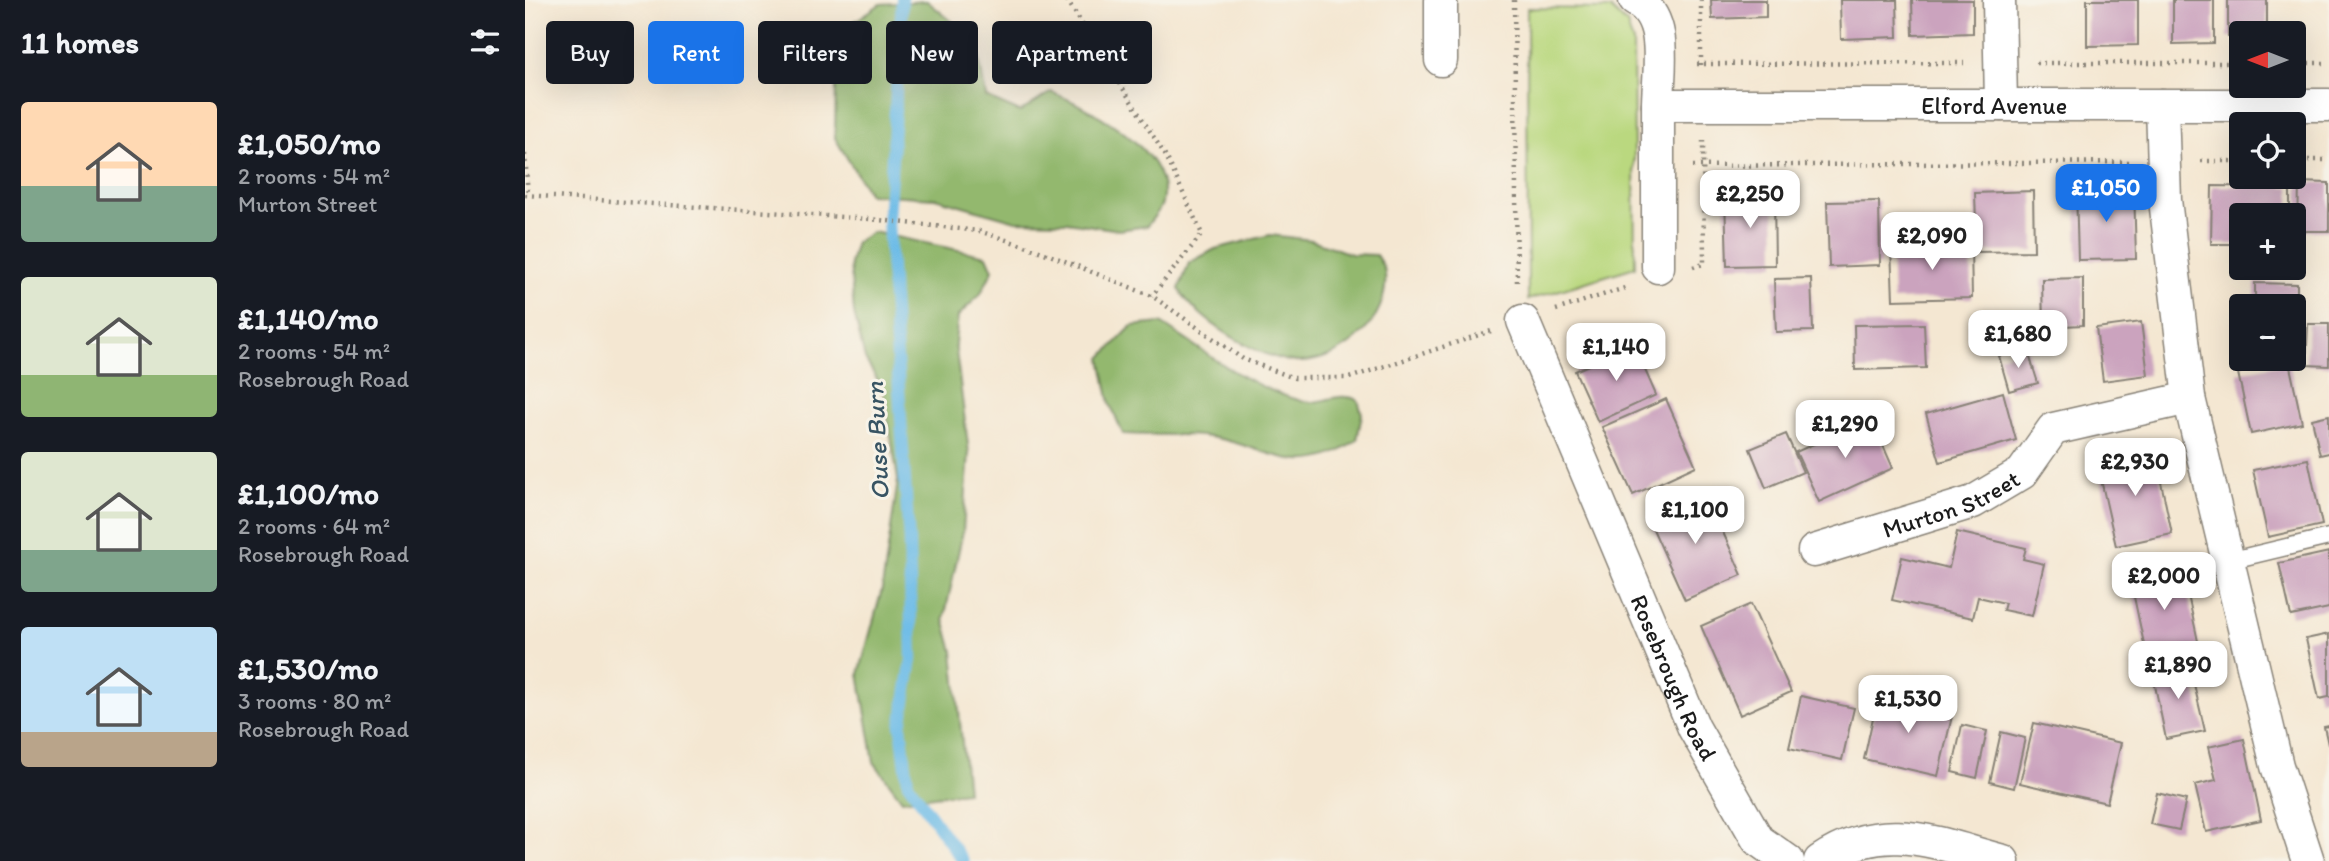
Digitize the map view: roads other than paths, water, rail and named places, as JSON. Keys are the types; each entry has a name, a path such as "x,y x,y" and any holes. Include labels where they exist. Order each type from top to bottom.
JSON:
{"street":[{"path":"1441,0 1441,60"},
{"path":"1635,0 1645,5 1658,26 1658,272"},
{"path":"1999,0 2001,105"},
{"name":"Elford Avenue","path":"1658,105 2329,105"},
{"path":"2162,105 2165,200 2189,398 2277,765 2308,861"},
{"name":"Rosebrough Road","path":"1523,321 1694,728 1758,840 1788,861"},
{"name":"Murton Street","path":"1814,551 1973,502 2022,473 2053,429 2189,398"},
{"path":"1820,861 1838,849 1884,835 1920,839 2003,861"}],"lane":[{"path":"2228,561 2329,537"}],"waterway":[{"name":"Ouse Burn","path":"902,0 888,221 909,541 912,659 901,726 908,783 963,861"}]}
